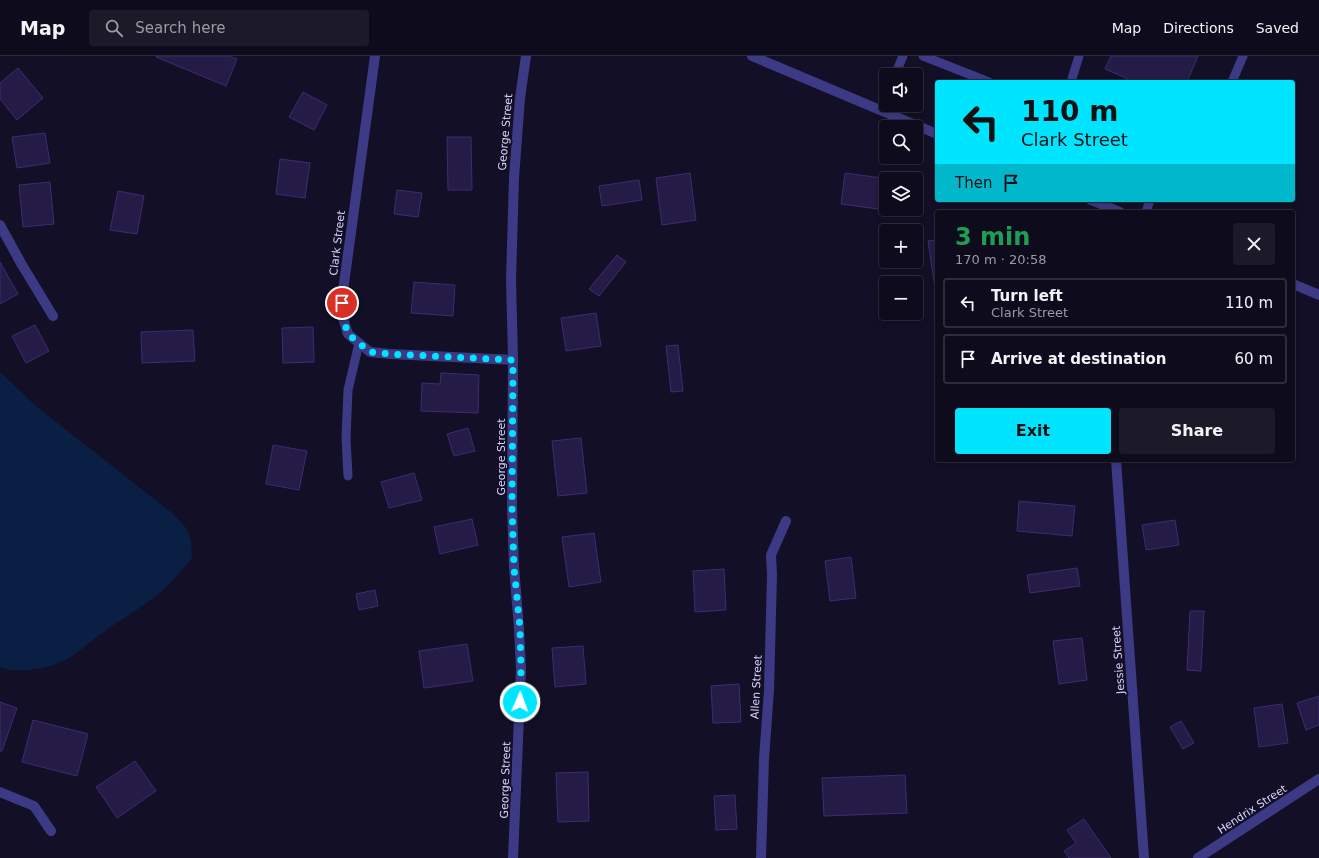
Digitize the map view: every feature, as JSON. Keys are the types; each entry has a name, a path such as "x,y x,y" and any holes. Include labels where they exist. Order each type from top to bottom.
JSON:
{"street":[{"name":"Clark Street","path":"375,56 342,291 342,315 348,334 370,352 513,360"},
{"name":"George Street","path":"513,858 521,670 520,628 514,568 513,537 513,360 511,278 514,178 520,98 526,56"},
{"path":"752,56 879,109"},
{"path":"886,112 935,133"},
{"path":"1095,205 1113,210"},
{"path":"0,225 53,316"},
{"path":"1295,285 1319,295"},
{"name":"Jessie Street","path":"1116,462 1144,858"},
{"name":"Allen Street","path":"761,858 764,759 769,690 772,575 771,555 786,521"},
{"name":"Hendrix Street","path":"1198,858 1319,780"},
{"path":"0,792 34,806 52,831"}],"lane":[{"path":"898,68 903,56"},
{"path":"923,56 984,80"},
{"path":"1072,80 1080,56"},
{"path":"1233,80 1243,56"},
{"path":"348,476 346,438 348,390 359,343"}],"water":[{"path":"0,372 37,407 172,513 186,528 191,543 192,558 161,592 146,604 106,630 68,659 56,664 32,670 14,670 0,667"}],"building":[{"path":"156,56 228,56 237,59 226,86"},
{"path":"1111,56 1198,56 1188,80 1130,80 1105,69"},
{"path":"18,68 43,98 17,120 0,99 0,83"},
{"path":"303,92 327,105 314,130 289,117"},
{"path":"45,133 50,163 17,168 12,137"},
{"path":"447,137 471,137 472,190 448,190"},
{"path":"280,159 310,163 305,198 276,194"},
{"path":"690,173 696,220 662,225 656,178"},
{"path":"845,173 879,178 878,209 841,204"},
{"path":"639,180 642,200 602,206 599,186"},
{"path":"50,182 54,224 23,227 19,185"},
{"path":"397,190 422,193 418,217 394,214"},
{"path":"118,191 144,196 137,234 110,230"},
{"path":"935,240 935,288 928,241"},
{"path":"617,255 626,262 599,296 589,289"},
{"path":"0,262 18,294 0,304"},
{"path":"414,282 455,285 453,316 411,313"},
{"path":"596,313 601,346 566,351 561,318"},
{"path":"35,325 49,351 26,363 12,336"},
{"path":"313,327 314,362 283,363 282,328"},
{"path":"193,330 195,361 142,363 141,332"},
{"path":"678,345 683,391 671,392 666,346"},
{"path":"441,373 479,375 478,413 421,411 422,383 440,384"},
{"path":"468,428 475,451 454,456 447,434"},
{"path":"581,438 587,493 558,496 552,441"},
{"path":"273,445 307,451 299,490 266,484"},
{"path":"414,473 422,500 389,508 381,482"},
{"path":"1019,501 1075,506 1072,536 1017,531"},
{"path":"472,519 478,545 440,554 434,527"},
{"path":"1175,520 1179,545 1146,550 1142,525"},
{"path":"594,533 601,582 569,587 562,537"},
{"path":"851,557 856,598 830,601 825,561"},
{"path":"1077,568 1080,586 1030,593 1027,575"},
{"path":"724,569 726,610 695,612 693,571"},
{"path":"375,590 378,606 359,610 356,594"},
{"path":"1190,611 1204,611 1201,671 1187,670"},
{"path":"1082,638 1087,680 1059,684 1053,641"},
{"path":"467,644 473,681 424,688 419,651"},
{"path":"583,646 586,684 555,687 552,648"},
{"path":"739,684 741,722 713,723 711,686"},
{"path":"1319,696 1319,725 1306,730 1297,703"},
{"path":"0,702 17,708 2,751 0,751"},
{"path":"1282,704 1288,743 1259,747 1254,708"},
{"path":"33,720 88,734 77,776 22,762"},
{"path":"1181,721 1194,743 1183,749 1170,727"},
{"path":"135,761 156,791 117,818 96,787"},
{"path":"588,772 589,821 558,822 556,773"},
{"path":"905,775 907,813 824,816 822,778"},
{"path":"735,795 737,829 716,830 714,796"},
{"path":"1084,819 1111,858 1069,858 1064,851 1076,843 1067,830"}],"route":[{"path":"342,303 342,315 348,334 370,352 513,360 512,507 514,568 520,628 520,702"}]}
